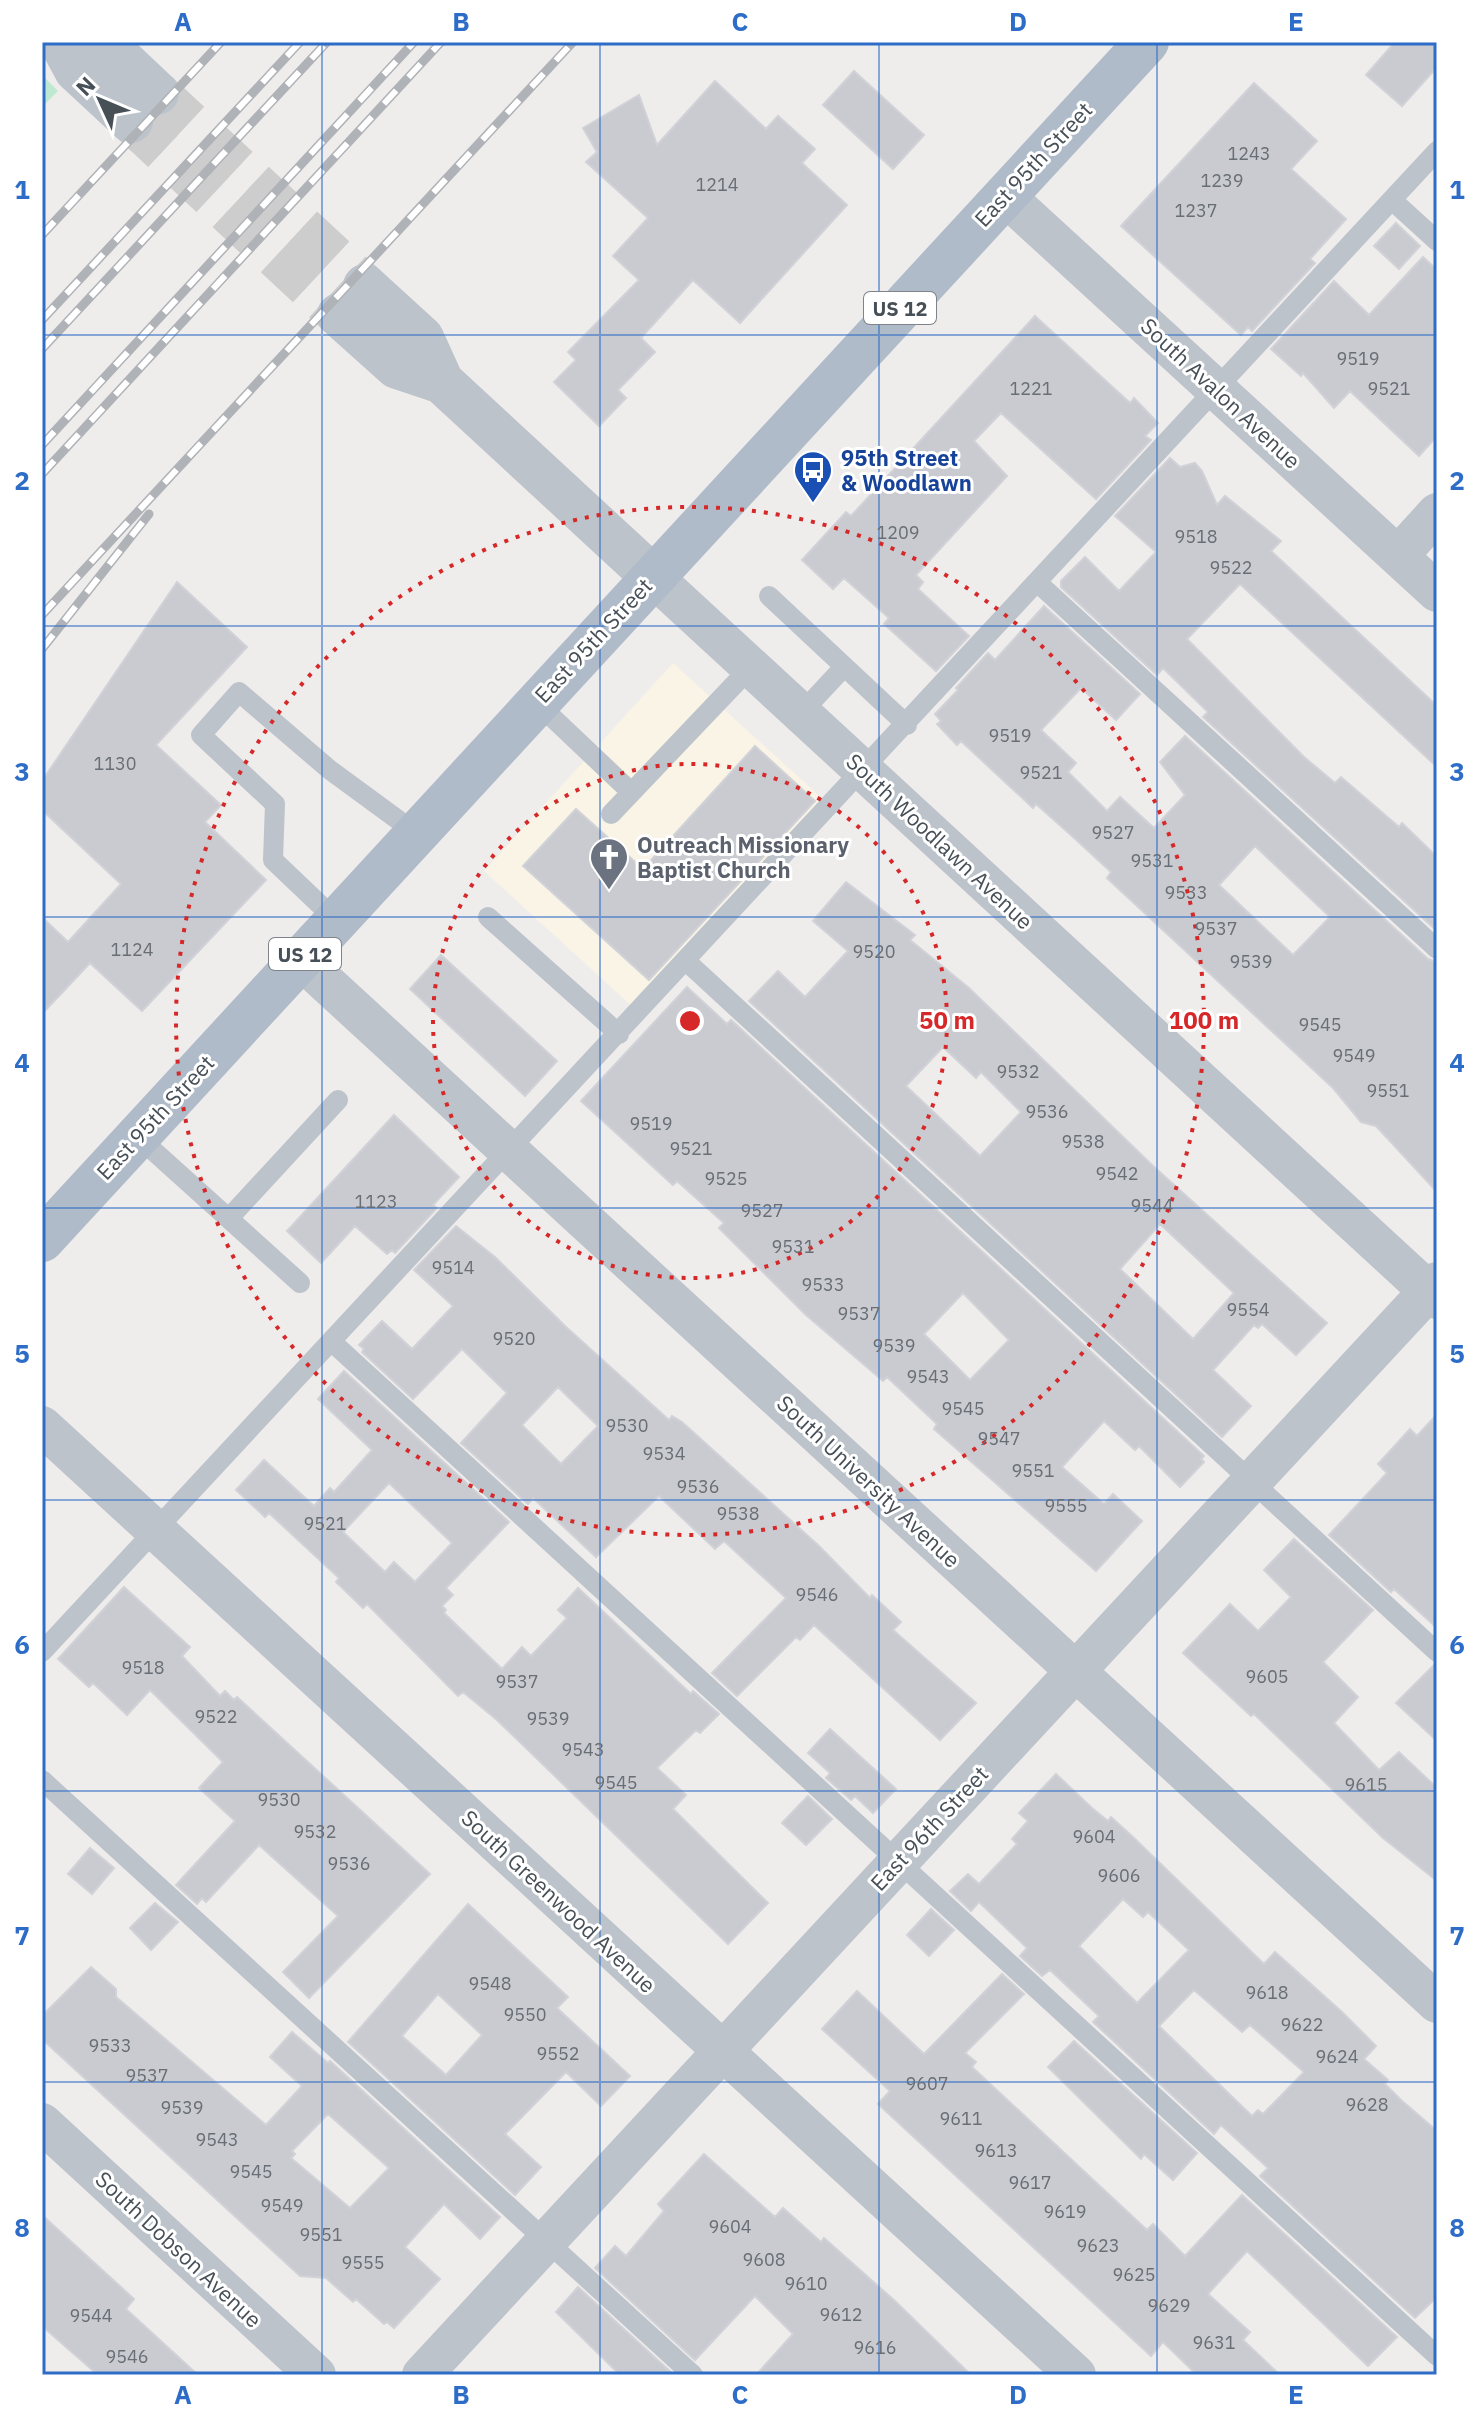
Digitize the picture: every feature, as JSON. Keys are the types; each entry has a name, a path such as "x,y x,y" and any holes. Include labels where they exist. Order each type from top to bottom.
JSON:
{"main road":[{"name":"East 95th Street","path":"42,1240 1147,42"}],"street":[{"path":"61,42 76,70 144,107 103,42"},
{"name":"South Avalon Avenue","path":"1004,195 1437,592"},
{"name":"South Woodlawn Avenue","path":"352,300 397,367 442,382 1434,1291"},
{"path":"1398,556 1437,513"},
{"name":"South University Avenue","path":"300,959 1437,2003"},
{"name":"East 96th Street","path":"422,2375 1075,1670 1434,1291"},
{"name":"South Greenwood Avenue","path":"42,1426 1076,2375"},
{"name":"South Dobson Avenue","path":"42,2123 316,2375"}],"lane":[{"path":"42,1652 907,725 1437,151"},
{"path":"1392,200 1437,241"},
{"path":"1038,583 1437,949"},
{"path":"769,596 907,725"},
{"path":"611,814 751,667"},
{"path":"801,713 844,667"},
{"path":"336,920 273,860 275,804 201,735 239,692 330,770 416,833"},
{"path":"536,702 631,792"},
{"path":"488,917 619,1034"},
{"path":"686,961 1437,1652"},
{"path":"229,1218 338,1100"},
{"path":"137,1136 300,1283"},
{"path":"331,1341 1437,2356"},
{"path":"42,1780 693,2375"}],"shaded area":[{"path":"673,663 824,800 634,1008 484,871"}],"green space":[{"path":"42,75 58,91 42,107"}],"building":[{"path":"1395,42 1437,42 1437,67 1402,106 1366,75"},
{"path":"854,71 924,135 893,169 823,105"},
{"path":"715,81 766,129 778,116 815,149 802,163 847,205 740,323 693,280 641,338 655,352 618,390 626,398 599,426 554,382 576,360 568,352 639,280 613,256 648,218 586,162 597,152 583,128 639,95 657,145"},
{"path":"1254,83 1317,141 1291,169 1346,219 1310,259 1315,263 1252,331 1248,327 1241,335 1121,226"},
{"path":"1396,223 1420,246 1399,269 1374,246"},
{"path":"1423,257 1437,270 1437,436 1419,456 1350,391 1334,408 1303,373 1301,376 1271,349 1334,281 1369,315"},
{"path":"1035,316 1130,403 1134,398 1158,423 1145,436 1151,440 1096,499 1001,413 974,441 1007,476 916,575 923,582 918,589 969,636 936,671 884,624 889,618 844,578 833,589 802,560 846,512 851,516"},
{"path":"1170,458 1180,467 1195,463 1202,471 1217,505 1225,496 1281,541 1271,551 1437,706 1437,767 1240,584 1187,639 1304,757 1335,783 1341,777 1399,827 1402,823 1437,857 1437,931 1203,717 1208,712 1163,668 1157,675 1061,587 1061,581 1085,557 1119,591 1156,552 1115,516"},
{"path":"177,582 247,647 156,745 221,805 205,822 266,880 142,1011 90,963 42,1014 42,917 68,942 121,884 42,810 42,781"},
{"path":"1044,606 1140,694 1116,720 1081,688 1041,730 1076,763 1068,772 1107,811 1120,797 1154,828 1185,795 1160,762 1185,736 1428,959 1437,962 1437,1192 1376,1126 1361,1122 1333,1088 1107,878 1111,872 1036,804 1033,808 961,741 957,745 937,724 941,721 935,714 958,690 956,688 988,653 995,660","holes":["1255,846 1330,917 1293,955 1219,885"]},
{"path":"755,746 815,801 649,980 523,866 576,809 643,869"},
{"path":"846,882 915,935 910,940 969,988 1152,1165 1327,1323 1296,1355 1262,1324 1258,1328 1254,1325 1213,1370 1251,1406 1222,1437 749,1001 778,971 805,997 848,951 813,921","holes":["943,1047 976,1078 981,1072 1021,1112 980,1156 906,1086","1160,1224 1234,1293 1193,1339 1120,1269"]},
{"path":"441,955 557,1061 525,1096 410,989"},
{"path":"687,987 727,1024 731,1020 1204,1456 1201,1459 1204,1462 1180,1487 1139,1446 1135,1450 1104,1421 1062,1467 1104,1504 1113,1494 1142,1521 1096,1571 934,1429 937,1424 887,1377 883,1381 806,1315 719,1228 724,1223 677,1181 673,1185 581,1101","holes":["963,1293 1009,1340 970,1380 924,1334"]},
{"path":"394,1115 459,1177 433,1205 437,1208 395,1253 392,1250 387,1254 355,1226 321,1263 287,1231"},
{"path":"456,1226 495,1257 565,1326 669,1420 672,1416 682,1422 819,1546 870,1598 872,1595 901,1622 893,1630 976,1703 940,1740 814,1625 800,1640 796,1637 737,1696 712,1673 786,1598 724,1541 715,1549 659,1496 596,1557 533,1498 528,1504 461,1443 507,1393 462,1349 413,1399 362,1352 364,1349 359,1345 382,1321 412,1349 453,1306 414,1270","holes":["558,1387 598,1426 561,1464 522,1425"]},
{"path":"344,1371 509,1522 446,1588 453,1595 442,1606 446,1610 444,1613 502,1669 522,1647 531,1656 567,1618 558,1610 578,1588 691,1694 693,1691 719,1714 700,1733 696,1730 657,1768 686,1795 673,1809 768,1903 728,1944 497,1720 463,1692 458,1696 367,1604 363,1608 336,1582 339,1578 269,1513 265,1517 236,1490 264,1460 314,1506 330,1488 334,1492 372,1450 318,1399","holes":["389,1483 452,1543 415,1582 394,1562 385,1572 343,1532"]},
{"path":"1437,1414 1437,1628 1394,1589 1391,1592 1329,1535 1387,1473 1378,1464 1410,1429 1417,1436"},
{"path":"1294,1539 1373,1610 1323,1662 1358,1697 1334,1723 1379,1770 1399,1752 1437,1788 1437,1881 1383,1838 1254,1714 1251,1716 1183,1653 1230,1604 1258,1631 1291,1597 1264,1570"},
{"path":"124,1587 190,1647 182,1656 220,1696 225,1691 234,1700 237,1697 430,1874 309,1998 283,1972 338,1916 259,1845 206,1902 202,1898 197,1904 176,1885 235,1821 199,1788 223,1762 150,1690 127,1715 93,1683 89,1687 58,1659"},
{"path":"1437,1665 1437,1741 1396,1703"},
{"path":"830,1729 896,1789 873,1813 855,1796 851,1800 826,1778 830,1773 808,1753"},
{"path":"1056,1774 1092,1808 1108,1821 1111,1817 1134,1838 1264,1964 1275,1952 1376,2046 1364,2059 1388,2080 1385,2084 1401,2100 1437,2131 1437,2297 1415,2318 1260,2176 1268,2168 1221,2125 1214,2134 1093,2022 1099,2016 1050,1970 1042,1976 1020,1956 1027,1948 979,1902 971,1911 950,1891 968,1874 979,1884 1017,1844 1012,1839 1028,1821 1019,1813","holes":["1123,1899 1143,1917 1148,1912 1189,1950 1137,2003 1079,1946","1194,1990 1242,2032 1250,2025 1304,2072 1263,2114 1258,2110 1252,2116 1159,2026"]},
{"path":"808,1796 832,1819 806,1845 782,1823"},
{"path":"90,1848 114,1868 92,1894 68,1874"},
{"path":"155,1903 178,1922 151,1950 130,1928"},
{"path":"468,1904 568,1997 557,2008 630,2076 601,2106 566,2072 505,2134 541,2167 515,2195 348,2042","holes":["438,1994 482,2035 446,2075 402,2036"]},
{"path":"931,1909 954,1930 929,1956 907,1935"},
{"path":"91,1967 116,1989 116,1997 266,2125 302,2086 270,2057 292,2032 328,2063 330,2061 500,2217 480,2239 444,2204 405,2247 440,2279 394,2328 387,2322 384,2324 326,2278 300,2276 42,2039 42,2016","holes":["328,2114 389,2168 350,2208 291,2158 295,2154 292,2151"]},
{"path":"1002,1974 1024,1994 965,2053 976,2062 972,2067 1147,2230 1153,2224 1185,2256 1242,2195 1397,2337 1368,2366 1247,2251 1208,2294 1250,2332 1243,2340 1280,2375 1197,2375 1163,2342 1151,2356 878,2104 890,2091 822,2029 857,1991 924,2054"},
{"path":"1074,2041 1197,2153 1173,2180 1144,2154 1141,2159 1048,2067"},
{"path":"704,2154 775,2217 783,2208 821,2242 824,2238 971,2375 756,2375 793,2334 755,2296 695,2360 595,2268 615,2246 626,2256 664,2211 658,2204"},
{"path":"42,2215 134,2299 126,2309 198,2375 98,2375 42,2326"},
{"path":"578,2287 674,2375 620,2375 556,2312"}],"tunnel":[{"path":"157,93 365,286"},
{"path":"131,121 339,315"}],"railway":[{"path":"42,235 221,42"},
{"path":"42,320 300,42"},
{"path":"42,349 327,42"},
{"path":"42,445 414,42"},
{"path":"42,474 441,42"},
{"path":"42,615 573,42"},
{"path":"42,649 149,514"}],"place":[{"name":"95th Street & Woodlawn","path":"813,504"},
{"name":"Outreach Missionary Baptist Church","path":"609,891"}]}
